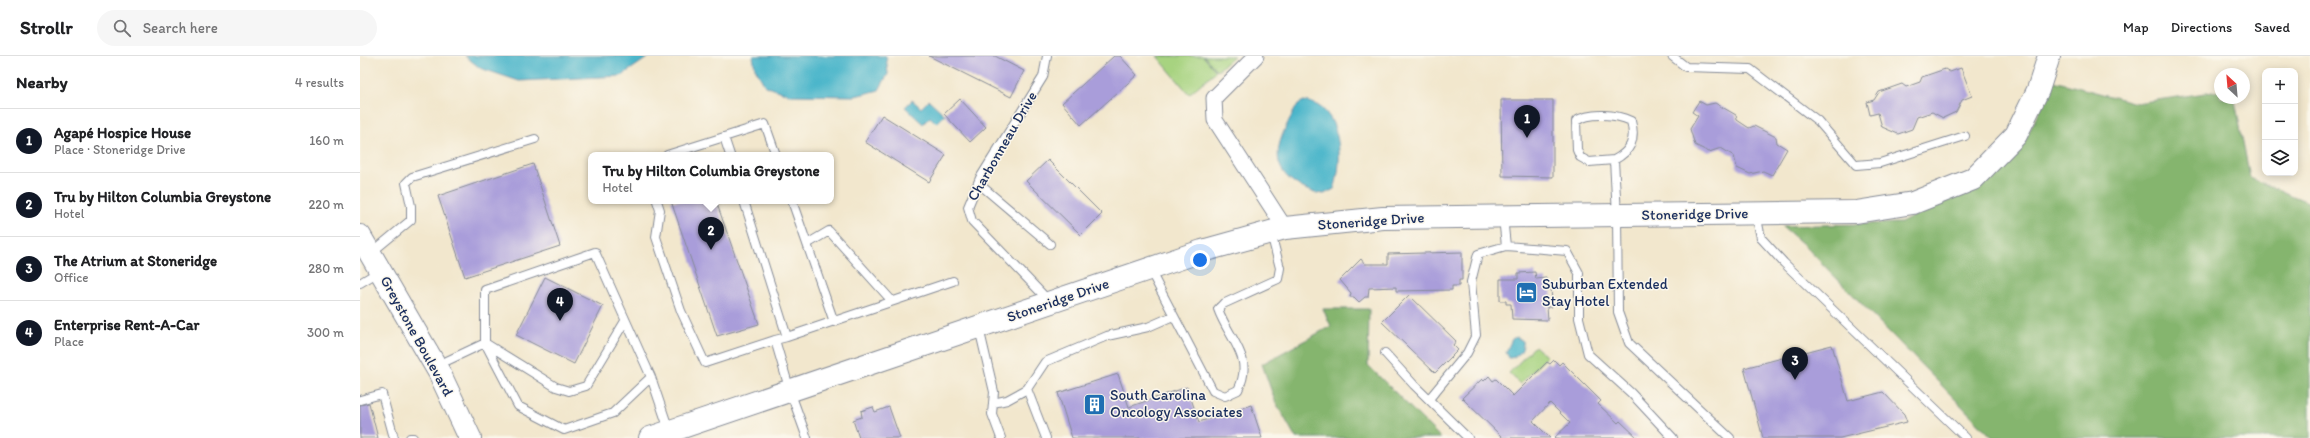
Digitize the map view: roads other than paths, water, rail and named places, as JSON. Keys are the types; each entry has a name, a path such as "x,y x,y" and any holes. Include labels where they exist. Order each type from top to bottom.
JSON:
{"street":[{"path":"1256,56 1214,98 1215,120 1278,231"},
{"name":"Stoneridge Drive","path":"660,435 1149,269 1202,252 1278,231 1382,218 1863,211 1913,203 1973,179 2016,135 2038,90 2049,56"},
{"name":"Greystone Boulevard","path":"370,253 436,367 470,438"}],"lane":[{"name":"Charbonneau Drive","path":"1047,56 1043,77 978,183 968,207 972,221 1051,302"},
{"path":"1672,56 1686,67 1750,69 1818,121 1856,165 1880,163 1965,136"},
{"path":"1605,115 1622,117 1631,121 1634,133 1632,144 1625,154 1614,160 1589,162 1580,158 1577,150 1576,121 1582,117 1605,115"},
{"path":"676,152 765,124 775,152"},
{"path":"724,137 729,152"},
{"path":"360,283 370,253 411,220 411,206 406,183 412,177 535,139"},
{"path":"1614,160 1617,215 1618,312 1629,343 1730,438"},
{"path":"978,183 1050,244"},
{"path":"658,204 660,210 656,237 681,311 705,363 834,322 953,281"},
{"path":"745,204 787,337"},
{"path":"793,204 834,322"},
{"path":"1756,213 1761,238 1784,264 1966,438"},
{"path":"1503,216 1506,246"},
{"path":"807,244 829,231 892,301"},
{"path":"1149,269 1172,316 1214,391 1225,396 1238,390 1245,377 1244,361 1218,310 1223,304 1278,279 1280,268 1278,231"},
{"path":"1429,399 1467,353 1476,335 1472,282 1478,254 1506,246 1568,251 1579,273 1579,318 1588,354 1631,393 1673,438"},
{"path":"651,377 613,413 564,430 518,406 485,343 485,290 595,252 651,377 660,435"},
{"path":"993,403 1007,400 1027,389 1045,362 1107,336 1148,327 1172,316"},
{"path":"485,343 556,387 569,391 586,386 626,321"},
{"path":"979,327 994,392 992,414 1001,438"},
{"path":"775,340 790,391 807,438"},
{"path":"436,367 485,343"},
{"path":"1385,352 1468,438"},
{"path":"1027,389 1046,438"},
{"path":"360,400 382,394 394,438"}],"water":[{"path":"465,56 650,56 621,76 519,81 480,68"},
{"path":"753,56 886,56 888,74 879,90 855,96 791,95 765,86 755,68"},
{"path":"912,100 921,108 929,100 945,115 936,123 930,117 923,124 905,107"},
{"path":"1304,101 1317,105 1326,112 1333,123 1337,136 1339,164 1337,177 1334,189 1324,194 1309,191 1285,175 1280,165 1278,156 1279,145 1287,124 1298,104"},
{"path":"1516,337 1523,341 1520,353 1515,357 1509,358 1506,352 1512,339"}],"place":[{"name":"Agapé Hospice House","path":"1527,138"},
{"name":"Tru by Hilton Columbia Greystone","path":"711,250"},
{"name":"Suburban Extended Stay Hotel","path":"1526,293"},
{"name":"Enterprise Rent-A-Car","path":"560,321"},
{"name":"The Atrium at Stoneridge","path":"1795,380"},
{"name":"South Carolina Oncology Associates","path":"1095,404"}]}
